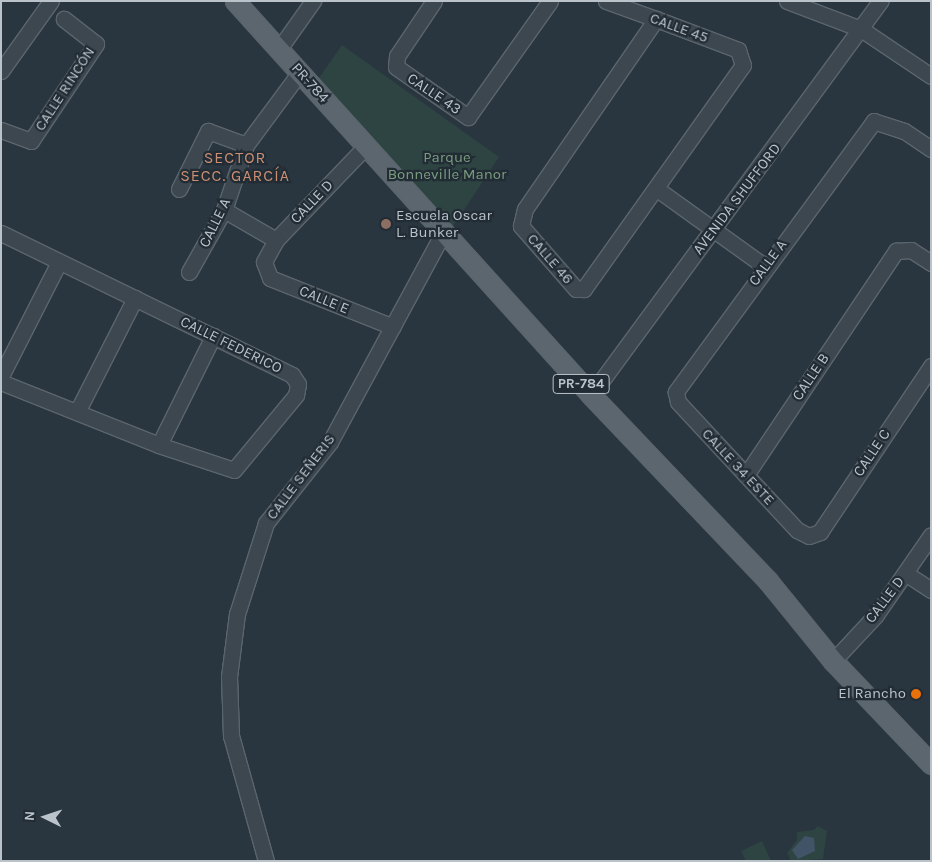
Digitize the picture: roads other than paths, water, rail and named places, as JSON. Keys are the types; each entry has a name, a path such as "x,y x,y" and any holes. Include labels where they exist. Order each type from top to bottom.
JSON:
{"main road":[{"name":"PR-784","path":"235,1 591,395 768,581 833,661 931,764"}],"street":[{"path":"1,71 50,1"},
{"path":"279,49 313,1"},
{"name":"CALLE 43","path":"434,1 397,56 396,67 468,117 550,1"},
{"name":"CALLE 45","path":"606,1 738,50 743,65"},
{"path":"787,1 861,29 931,76"},
{"name":"AVENIDA SHUFFORD","path":"591,395 880,1"},
{"name":"CALLE RINCÓN","path":"1,130 31,141 96,44 64,19"},
{"name":"CALLE 46","path":"656,20 524,209 521,226 576,289 584,290 743,65"},
{"name":"CALLE A","path":"189,272 224,210 246,145 300,72"},
{"name":"CALLE A","path":"676,392 764,266 874,121 904,131 931,149"},
{"path":"179,189 208,130 246,145"},
{"name":"CALLE D","path":"264,262 276,240 367,145"},
{"path":"657,189 764,266"},
{"path":"224,210 276,240"},
{"name":"CALLE SEÑERIS","path":"266,861 231,736 229,677 237,614 266,523 330,442 444,231"},
{"name":"CALLE FEDERICO","path":"1,233 292,375 298,384 296,395 234,470 159,444 1,382"},
{"name":"CALLE B","path":"746,475 896,251 911,250 931,263"},
{"path":"1,376 59,262"},
{"name":"CALLE E","path":"264,262 270,278 393,327"},
{"path":"77,412 135,298"},
{"path":"159,444 214,336"},
{"name":"CALLE C","path":"809,536 820,532 931,366"},
{"name":"CALLE 34 ESTE","path":"676,392 678,402 797,530 809,536"},
{"name":"CALLE D","path":"833,661 875,616 931,535"},
{"path":"905,573 931,590"}],"water":[{"path":"805,836 814,838 815,851 798,859 792,850"}],"place":[{"name":"Escuela Oscar L. Bunker","path":"386,224"},
{"name":"El Rancho","path":"916,694"}],"district":[{"name":"SECTOR SECC. GARCÍA","path":"235,167"}],"park label":[{"name":"Parque Bonneville Manor","path":"447,166"}]}
